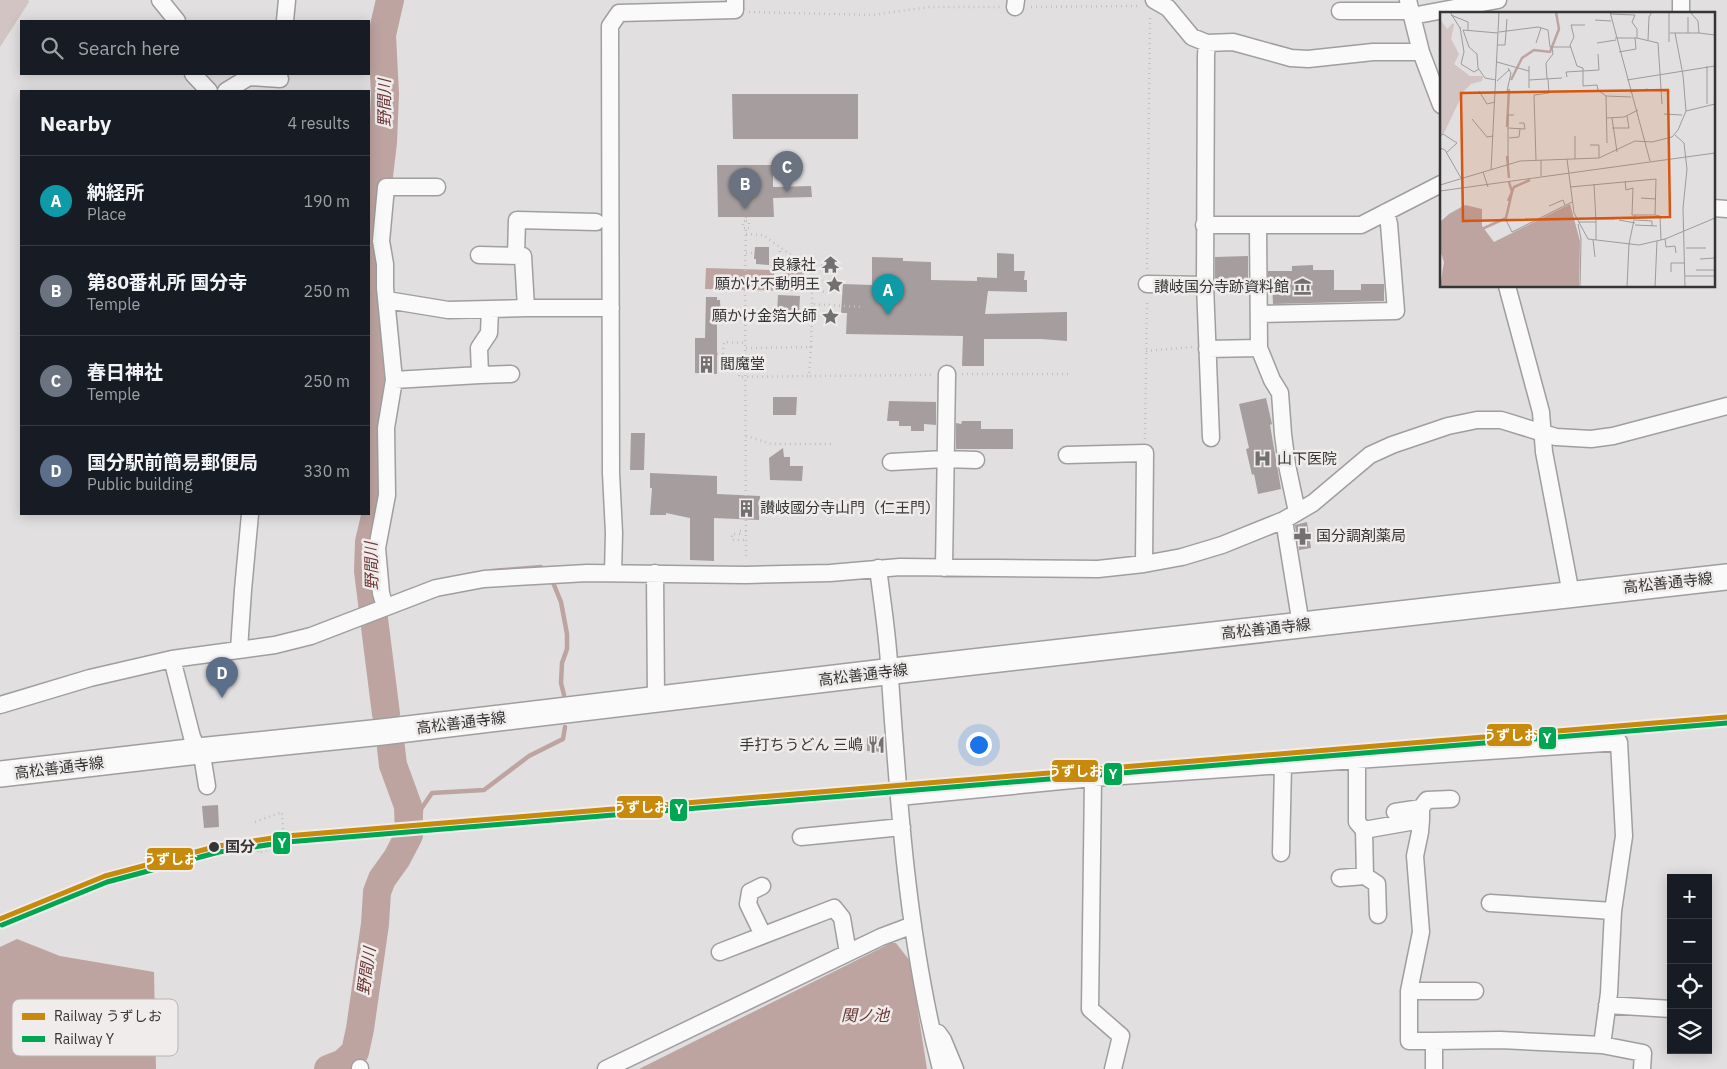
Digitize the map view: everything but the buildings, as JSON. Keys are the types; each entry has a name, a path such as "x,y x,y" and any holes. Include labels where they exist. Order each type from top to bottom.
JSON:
{"main road":[{"name":"高松善通寺線","path":"0,774 382,732 889,672 1727,577"}],"street":[{"path":"160,0 176,20"},
{"path":"285,20 287,0"},
{"path":"1340,11 1410,9 1493,0"},
{"path":"613,573 610,26 619,13 735,5"},
{"path":"1152,5 1168,8 1192,37 1207,43 1234,42 1291,58 1308,59 1374,52 1421,52"},
{"path":"1410,9 1421,52 1440,102"},
{"path":"1207,43 1204,225 1211,438"},
{"path":"194,75 208,90"},
{"path":"228,90 249,77 280,81"},
{"path":"1204,225 1361,225 1440,185"},
{"path":"377,611 381,593 377,548 387,495 386,428 394,380 385,288 385,264 381,241 386,187 437,187"},
{"path":"1714,208 1727,209"},
{"path":"1259,314 1396,312 1389,224 1386,212"},
{"path":"516,256 517,220 596,222"},
{"path":"1258,226 1259,348 1272,380 1280,393 1301,625"},
{"path":"479,255 523,256 526,308"},
{"path":"1147,284 1205,285"},
{"path":"1509,288 1541,412 1544,452 1571,594"},
{"path":"387,300 448,310 611,308"},
{"path":"480,375 479,348 489,333 490,309"},
{"path":"1207,349 1259,348"},
{"path":"394,380 510,374"},
{"path":"944,568 944,459 947,374"},
{"path":"0,704 90,678 172,659 275,645 310,636 436,588 484,579 613,573 746,575 830,573 900,567 1098,570 1144,564 1182,557 1222,545 1290,516 1313,503 1370,455 1392,445 1448,426 1477,420 1501,420 1556,437 1591,439 1612,436 1727,406"},
{"path":"1067,455 1145,453 1144,564"},
{"path":"891,462 944,459 976,460"},
{"path":"239,649 242,590 250,515"},
{"path":"878,568 913,925 929,1021 941,1069"},
{"path":"655,573 656,700"},
{"path":"172,659 192,737 202,761 207,786"},
{"path":"899,797 1093,778 1619,742 1624,836 1613,911 1607,1005 1602,1045"},
{"path":"1357,760 1357,822 1364,830 1365,876"},
{"path":"1281,853 1283,765"},
{"path":"1093,778 1090,1009 1121,1036 1113,1069"},
{"path":"1451,799 1428,800 1421,814 1420,832 1415,856 1420,932 1409,991 1409,1041 1500,1040 1602,1045 1643,1054 1642,1069"},
{"path":"1395,812 1421,814"},
{"path":"1364,830 1421,814"},
{"path":"801,837 902,827"},
{"path":"1340,878 1365,876 1377,884 1378,915"},
{"path":"762,886 750,892 748,904 763,935"},
{"path":"1490,903 1613,911"},
{"path":"720,952 834,908 842,918 848,953"},
{"path":"606,1069 881,937 913,925"},
{"path":"1409,991 1475,991"},
{"path":"1607,1005 1667,1009"},
{"path":"929,1021 943,1040 955,1069"},
{"path":"1434,1041 1434,1069"}],"path":[{"path":"735,5 740,12 872,15 930,7 1015,3 1138,6 1140,0"},
{"path":"1145,453 1152,5"},
{"path":"746,217 746,221 749,221 749,228 746,228 746,575"},
{"path":"746,234 763,235 812,270 813,290 809,376"},
{"path":"779,272 780,248"},
{"path":"746,253 755,253"},
{"path":"804,265 828,265"},
{"path":"813,278 830,283"},
{"path":"813,290 829,293"},
{"path":"812,304 864,307"},
{"path":"746,343 724,342 723,354 723,363 746,363"},
{"path":"746,348 811,347"},
{"path":"1146,351 1184,347 1207,349"},
{"path":"717,354 723,354"},
{"path":"746,363 740,366 740,376 1068,374"},
{"path":"746,436 772,444 834,444"},
{"path":"746,532 740,531 741,534 732,534 732,540 746,540"},
{"path":"255,822 282,812 284,845 258,853 258,849"}],"shaded area":[{"path":"0,0 28,0 29,2 0,47"}],"water":[{"path":"706,268 774,270 774,280 783,279 784,270 804,271 804,291 705,289"},
{"path":"17,939 60,956 154,972 155,999 12,999 12,1056 156,1056 156,1069 0,1069 0,947"},
{"name":"関ノ池","path":"891,943 896,943 910,961 927,1069 639,1069"}],"waterway":[{"name":"野間川","path":"386,714 368,571 369,542 377,508 378,421 383,397 384,367 372,235 383,142 385,94 382,35 390,0"},
{"path":"492,571 541,567"},
{"path":"552,580 561,602 567,634 567,649 562,663 561,683 564,695"},
{"path":"376,906 403,869 414,850 420,833 421,809 432,793 484,790 529,756 563,739 565,727"},
{"name":"野間川","path":"328,1069 343,1063 355,1052 375,924 377,892 382,879 397,858 409,835 408,806 393,765 391,748"}],"rail line":[{"name":"うずしお","path":"0,919 105,876 218,846 286,836 1727,717"},
{"name":"Y","path":"2,925 107,882 219,852 287,842 1727,723"}],"place":[{"name":"春日神社","path":"787,192"},
{"name":"第80番札所 国分寺","path":"745,209"},
{"name":"良縁社","path":"830,265"},
{"name":"願かけ不動明王","path":"834,284"},
{"name":"讃岐国分寺跡資料館","path":"1303,287"},
{"name":"納経所","path":"888,315"},
{"name":"願かけ金箔大師","path":"831,316"},
{"name":"閻魔堂","path":"706,364"},
{"name":"山下医院","path":"1263,459"},
{"name":"讃岐國分寺山門（仁王門）","path":"746,508"},
{"name":"国分調剤薬局","path":"1302,536"},
{"name":"国分駅前簡易郵便局","path":"222,698"},
{"name":"手打ちうどん 三嶋","path":"877,745"},
{"name":"国分","path":"214,847"}]}
